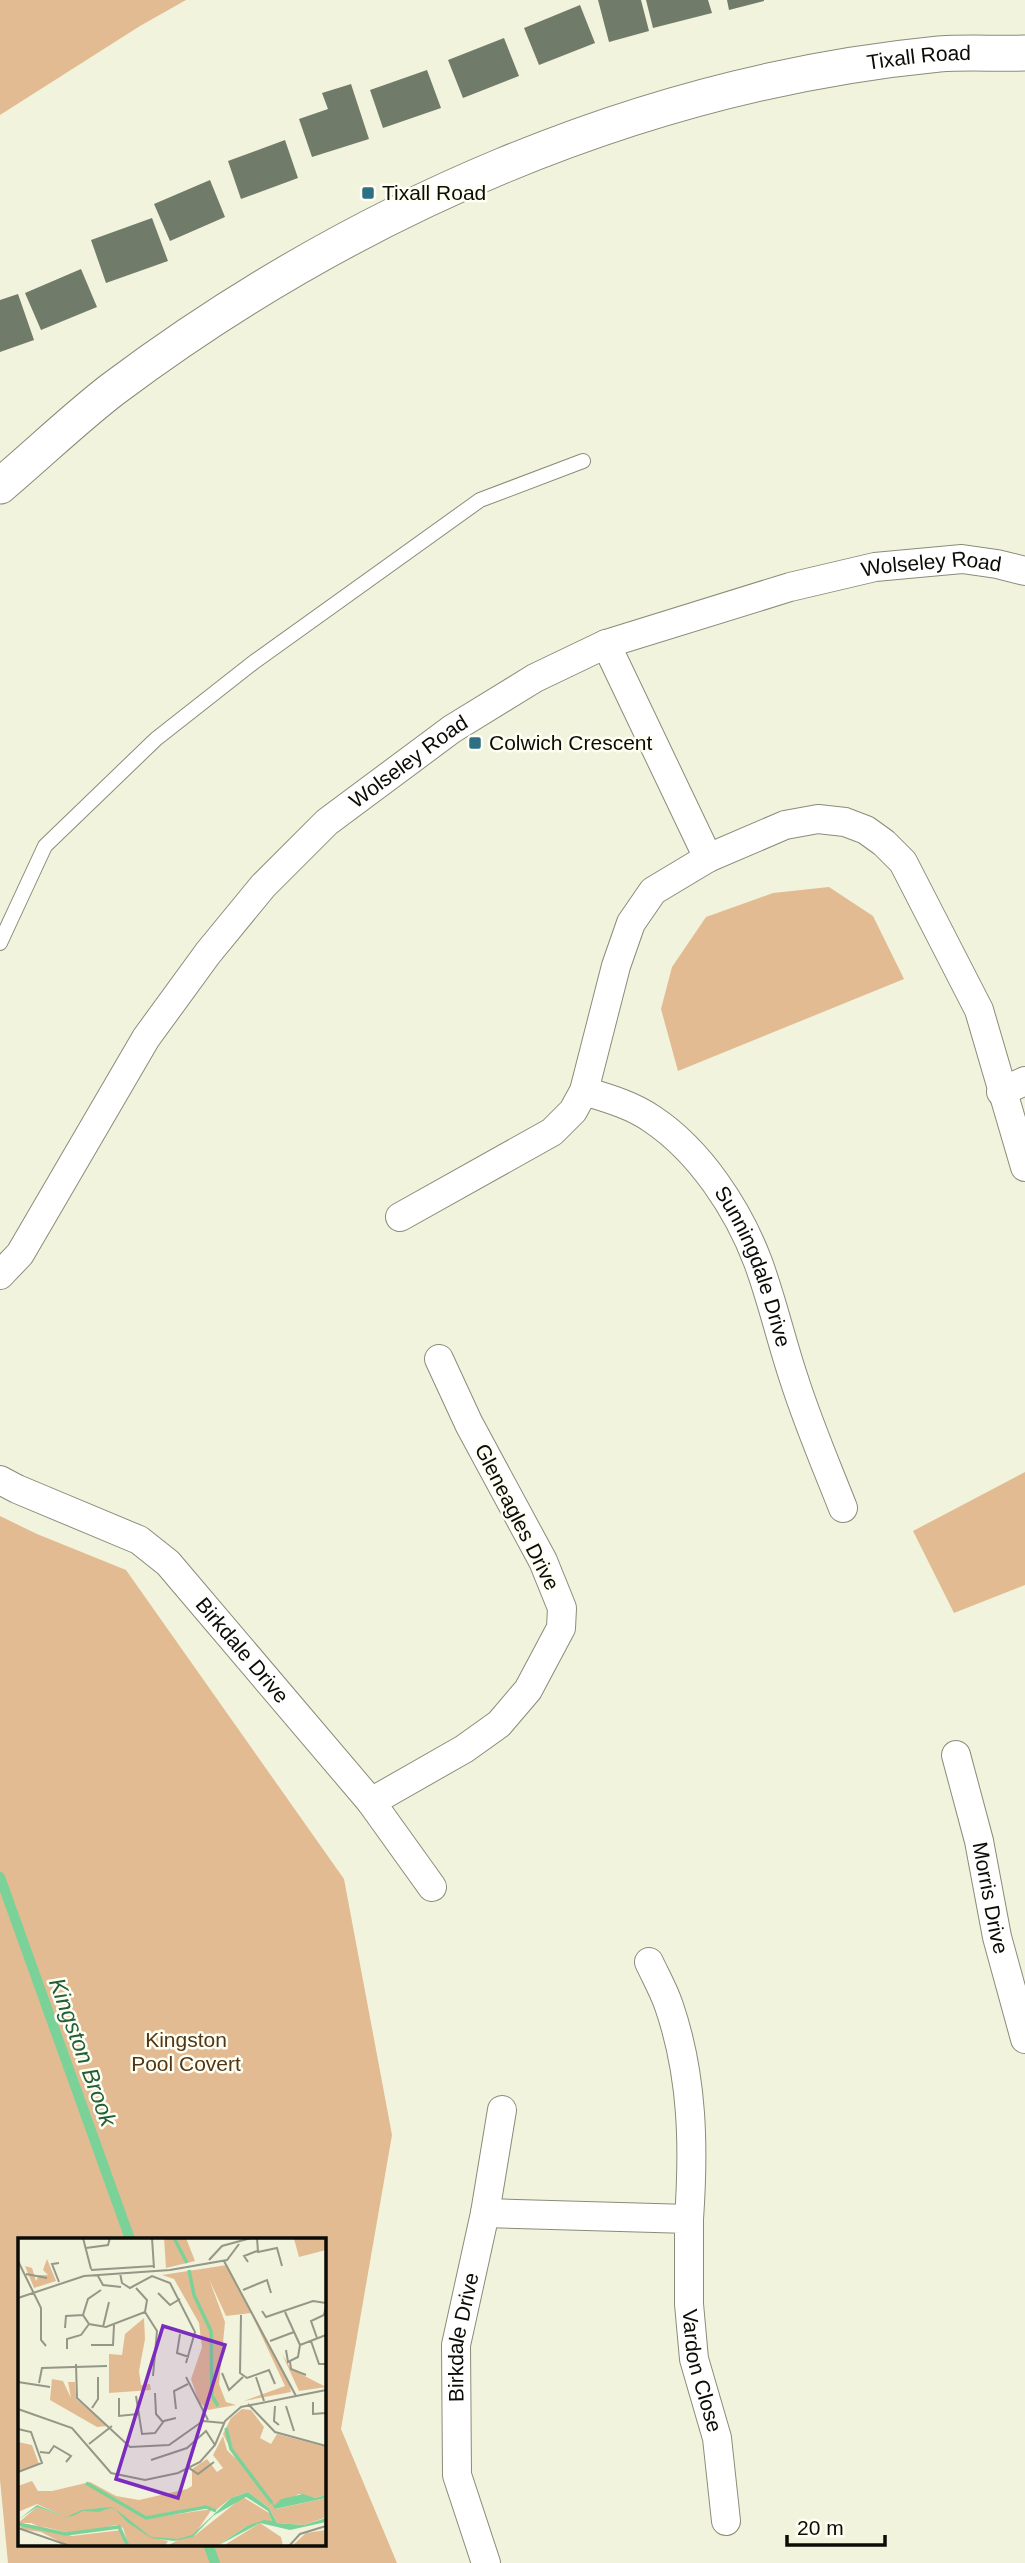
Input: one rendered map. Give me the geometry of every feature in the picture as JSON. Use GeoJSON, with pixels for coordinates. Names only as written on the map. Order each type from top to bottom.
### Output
{"type":"FeatureCollection","features":[{"type":"Feature","properties":{"kind":"street","name":"Tixall Road"},"geometry":{"type":"LineString","coordinates":[[0,486],[112,390],[220,315],[323,254],[442,192],[592,131],[736,88],[826,70],[941,54],[1025,53]]}},
{"type":"Feature","properties":{"kind":"street","name":"Wolseley Road"},"geometry":{"type":"LineString","coordinates":[[0,1275],[20,1254],[146,1038],[208,953],[263,886],[327,822],[452,729],[535,678],[607,644],[790,587],[874,567],[962,559],[1025,571]]}},
{"type":"Feature","properties":{"kind":"street"},"geometry":{"type":"LineString","coordinates":[[607,644],[708,858]]}},
{"type":"Feature","properties":{"kind":"street"},"geometry":{"type":"LineString","coordinates":[[400,1217],[552,1132],[573,1111],[584,1091],[615,966],[631,923],[653,891],[708,858],[785,825],[818,819],[845,822],[866,830],[903,862],[979,1010],[992,1051],[1013,1087],[1025,1167]]}},
{"type":"Feature","properties":{"kind":"street","name":"Sunningdale Drive"},"geometry":{"type":"LineString","coordinates":[[584,1091],[615,1100],[652,1118],[688,1149],[716,1183],[757,1260],[804,1411],[843,1508]]}},
{"type":"Feature","properties":{"kind":"street","name":"Gleneagles Drive"},"geometry":{"type":"LineString","coordinates":[[372,1801],[464,1749],[499,1724],[528,1690],[561,1628],[562,1608],[543,1561],[469,1424],[439,1359]]}},
{"type":"Feature","properties":{"kind":"street","name":"Birkdale Drive"},"geometry":{"type":"LineString","coordinates":[[0,1480],[139,1540],[168,1563],[372,1801],[432,1887]]}},
{"type":"Feature","properties":{"kind":"street","name":"Morris Drive"},"geometry":{"type":"LineString","coordinates":[[956,1755],[979,1841],[997,1937],[1025,2039]]}},
{"type":"Feature","properties":{"kind":"street","name":"Vardon Close"},"geometry":{"type":"LineString","coordinates":[[649,1962],[671,2012],[687,2081],[693,2124],[689,2304],[694,2358],[717,2438],[726,2521]]}},
{"type":"Feature","properties":{"kind":"street","name":"Birkdale Drive"},"geometry":{"type":"LineString","coordinates":[[486,2563],[457,2475],[456,2345],[485,2213],[502,2110]]}},
{"type":"Feature","properties":{"kind":"street"},"geometry":{"type":"LineString","coordinates":[[485,2213],[689,2219]]}},
{"type":"Feature","properties":{"kind":"lane"},"geometry":{"type":"LineString","coordinates":[[0,943],[45,846],[156,739],[254,662],[480,500],[583,461]]}},
{"type":"Feature","properties":{"kind":"green space"},"geometry":{"type":"Polygon","coordinates":[[[0,0],[186,0],[0,115],[0,0]]]}},
{"type":"Feature","properties":{"kind":"green space"},"geometry":{"type":"Polygon","coordinates":[[[829,887],[873,916],[904,979],[678,1071],[661,1009],[672,967],[706,917],[773,893],[829,887]]]}},
{"type":"Feature","properties":{"kind":"green space"},"geometry":{"type":"Polygon","coordinates":[[[1025,1472],[1025,1585],[954,1613],[913,1531],[1025,1472]]]}},
{"type":"Feature","properties":{"kind":"green space","name":"Kingston Pool Covert"},"geometry":{"type":"Polygon","coordinates":[[[0,1516],[126,1570],[344,1879],[392,2135],[341,2429],[397,2563],[8,2563],[0,2480],[0,1516]]]}},
{"type":"Feature","properties":{"kind":"building"},"geometry":{"type":"Polygon","coordinates":[[[598,0],[641,0],[649,31],[609,42],[598,0]]]}},
{"type":"Feature","properties":{"kind":"building"},"geometry":{"type":"Polygon","coordinates":[[[646,0],[708,0],[712,13],[653,28],[646,0]]]}},
{"type":"Feature","properties":{"kind":"building"},"geometry":{"type":"Polygon","coordinates":[[[727,0],[764,0],[764,1],[729,10],[727,0]]]}},
{"type":"Feature","properties":{"kind":"building"},"geometry":{"type":"Polygon","coordinates":[[[580,5],[595,43],[539,65],[524,28],[580,5]]]}},
{"type":"Feature","properties":{"kind":"building"},"geometry":{"type":"Polygon","coordinates":[[[504,38],[519,76],[463,98],[448,60],[504,38]]]}},
{"type":"Feature","properties":{"kind":"building"},"geometry":{"type":"Polygon","coordinates":[[[427,70],[441,108],[383,128],[370,90],[427,70]]]}},
{"type":"Feature","properties":{"kind":"building"},"geometry":{"type":"Polygon","coordinates":[[[351,84],[369,139],[312,157],[299,119],[328,109],[322,93],[351,84]]]}},
{"type":"Feature","properties":{"kind":"building"},"geometry":{"type":"Polygon","coordinates":[[[285,140],[298,178],[241,199],[228,161],[285,140]]]}},
{"type":"Feature","properties":{"kind":"building"},"geometry":{"type":"Polygon","coordinates":[[[210,180],[225,217],[170,241],[154,204],[210,180]]]}},
{"type":"Feature","properties":{"kind":"building"},"geometry":{"type":"Polygon","coordinates":[[[152,218],[168,261],[106,283],[91,240],[152,218]]]}},
{"type":"Feature","properties":{"kind":"building"},"geometry":{"type":"Polygon","coordinates":[[[81,269],[97,307],[41,330],[25,293],[81,269]]]}},
{"type":"Feature","properties":{"kind":"building"},"geometry":{"type":"Polygon","coordinates":[[[18,294],[34,340],[0,352],[0,300],[18,294]]]}},
{"type":"Feature","properties":{"kind":"waterway","name":"Kingston Brook"},"geometry":{"type":"LineString","coordinates":[[0,1877],[130,2238]]}},
{"type":"Feature","properties":{"kind":"waterway","name":"Kingston Brook"},"geometry":{"type":"LineString","coordinates":[[209,2546],[215,2563]]}},
{"type":"Feature","properties":{"kind":"place","name":"Tixall Road"},"geometry":{"type":"Point","coordinates":[368,193]}},
{"type":"Feature","properties":{"kind":"place","name":"Colwich Crescent"},"geometry":{"type":"Point","coordinates":[475,743]}}]}
